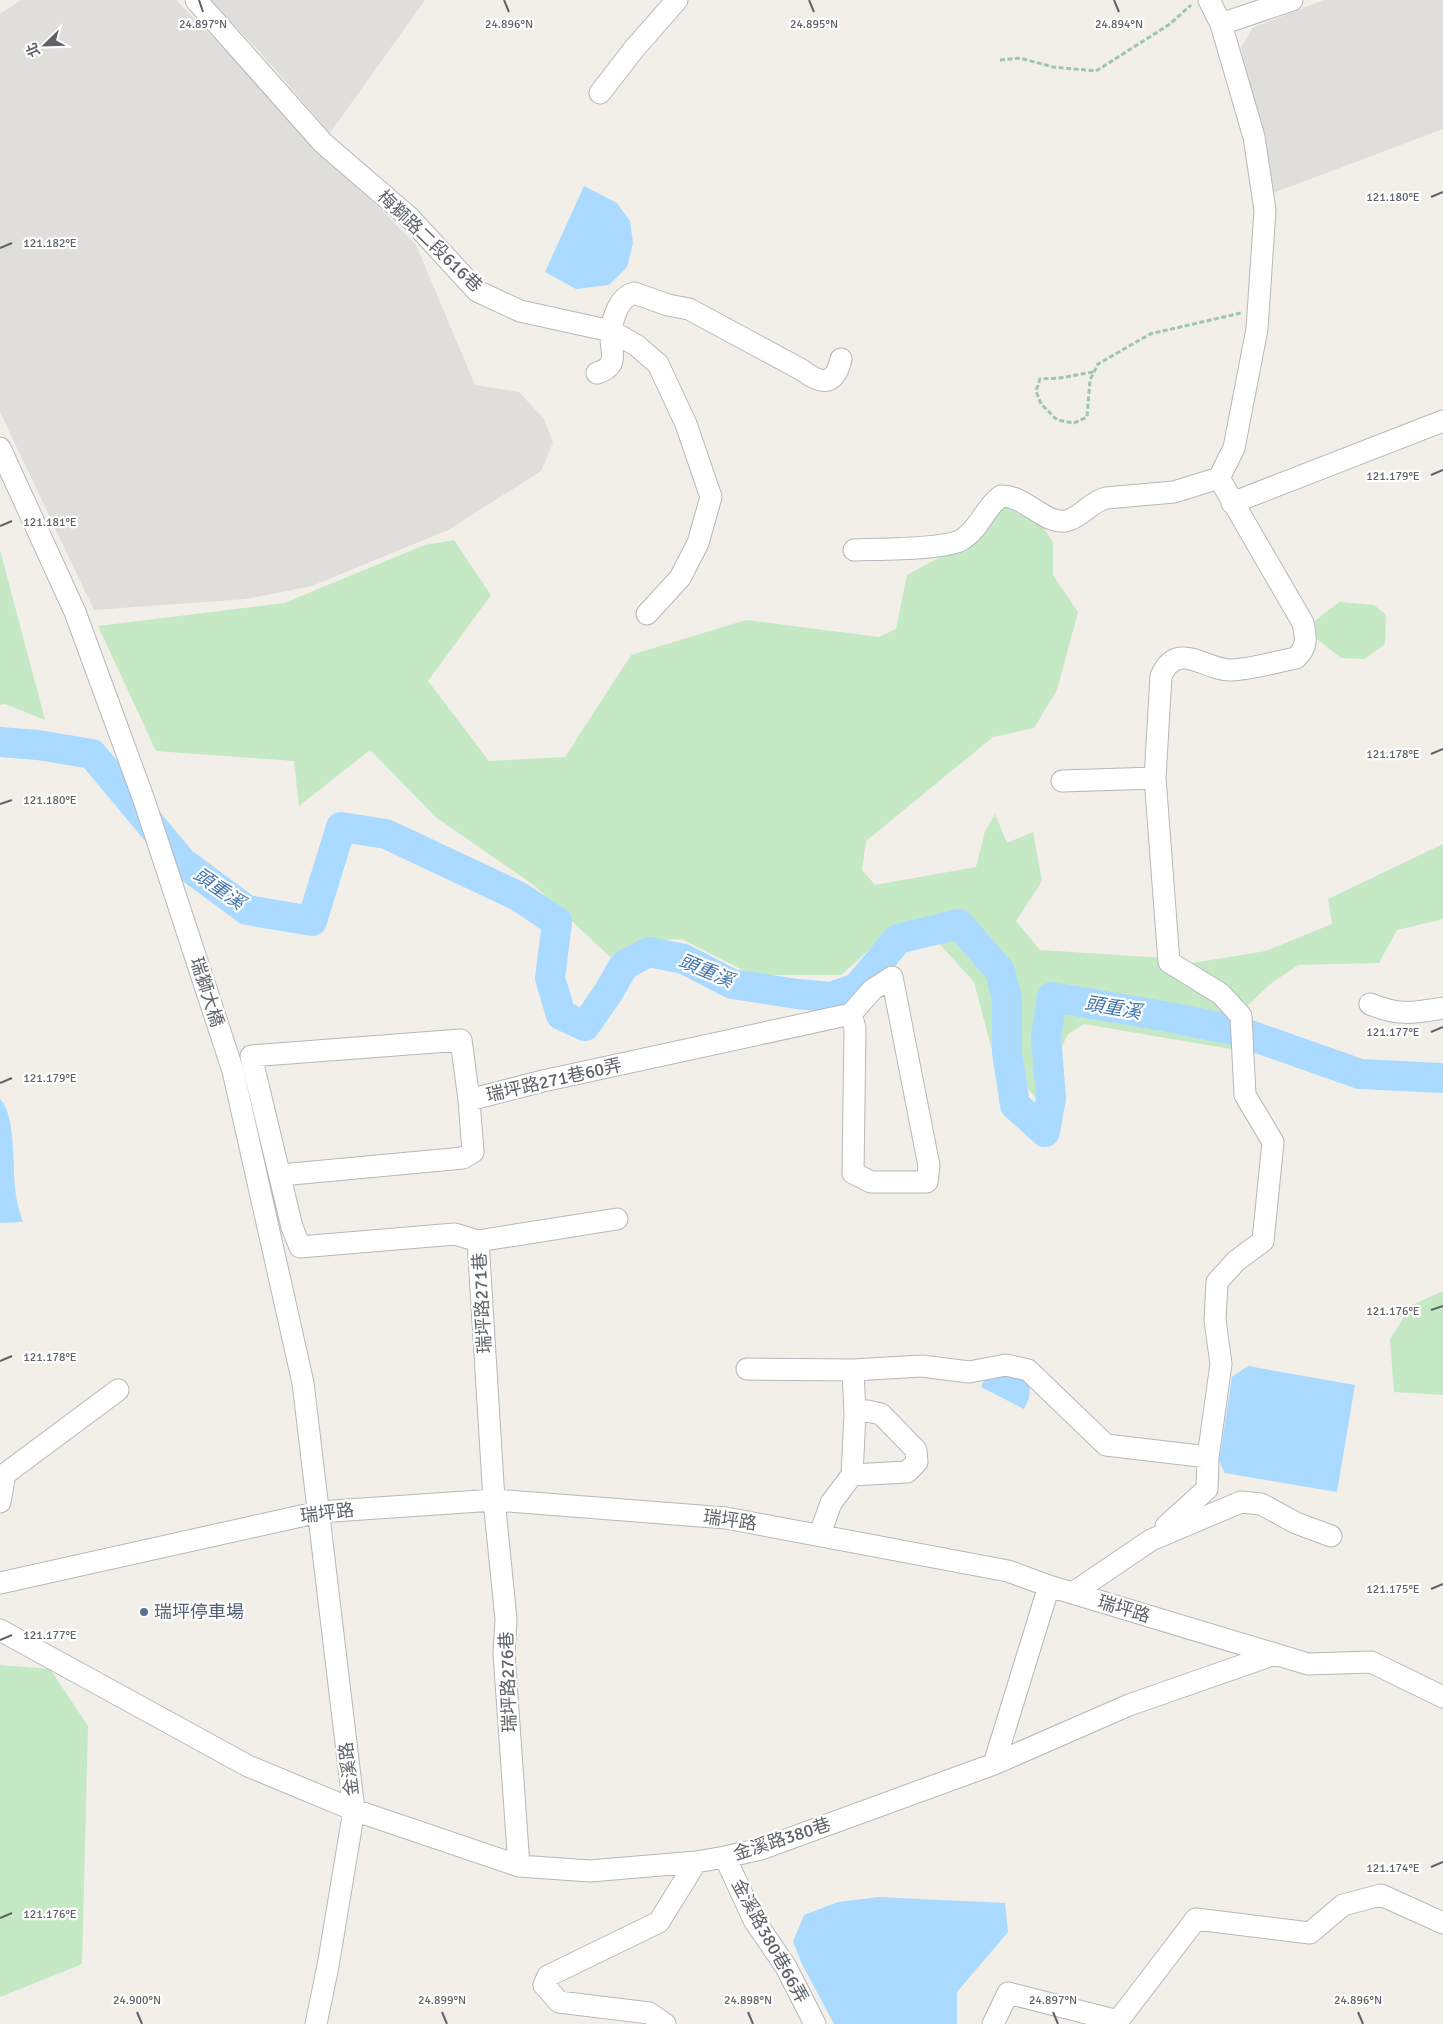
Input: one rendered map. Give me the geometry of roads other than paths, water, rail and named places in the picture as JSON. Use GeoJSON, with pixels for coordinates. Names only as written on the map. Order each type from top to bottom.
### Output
{"type":"FeatureCollection","features":[{"type":"Feature","properties":{"kind":"street","name":"梅獅路二段616巷"},"geometry":{"type":"LineString","coordinates":[[196,0],[323,143],[410,218],[477,291],[520,311],[611,331],[636,345],[658,364],[686,424],[711,497],[698,544],[680,578],[647,614]]}},
{"type":"Feature","properties":{"kind":"street"},"geometry":{"type":"LineString","coordinates":[[600,93],[634,49],[677,0]]}},
{"type":"Feature","properties":{"kind":"street"},"geometry":{"type":"LineString","coordinates":[[854,550],[953,544],[973,531],[992,502],[1001,496],[1018,498],[1053,520],[1061,521],[1069,520],[1097,500],[1174,492],[1219,478],[1234,448],[1259,310],[1265,210],[1254,137],[1221,24],[1209,0]]}},
{"type":"Feature","properties":{"kind":"street"},"geometry":{"type":"LineString","coordinates":[[1221,24],[1292,0]]}},
{"type":"Feature","properties":{"kind":"street"},"geometry":{"type":"LineString","coordinates":[[597,373],[606,370],[612,362],[611,331],[617,310],[622,300],[634,293],[689,309],[802,370],[814,380],[822,381],[832,378],[839,370],[841,360]]}},
{"type":"Feature","properties":{"kind":"street"},"geometry":{"type":"LineString","coordinates":[[1232,503],[1443,421]]}},
{"type":"Feature","properties":{"kind":"street","name":"瑞獅大橋"},"geometry":{"type":"LineString","coordinates":[[0,448],[75,612],[144,800],[233,1071],[303,1383],[319,1512]]}},
{"type":"Feature","properties":{"kind":"street"},"geometry":{"type":"LineString","coordinates":[[1073,1593],[1151,1540],[1207,1489],[1208,1457],[1221,1364],[1215,1320],[1217,1282],[1236,1261],[1263,1242],[1273,1142],[1245,1095],[1241,1016],[1221,994],[1169,962],[1155,778],[1161,676],[1166,666],[1178,659],[1190,657],[1230,670],[1296,658],[1301,653],[1306,641],[1303,623],[1219,478]]}},
{"type":"Feature","properties":{"kind":"street"},"geometry":{"type":"LineString","coordinates":[[1062,781],[1155,778]]}},
{"type":"Feature","properties":{"kind":"street"},"geometry":{"type":"LineString","coordinates":[[892,978],[928,1166],[927,1182],[871,1182],[853,1173],[855,1028],[850,1014],[872,990],[892,978]]}},
{"type":"Feature","properties":{"kind":"street"},"geometry":{"type":"LineString","coordinates":[[1370,1004],[1391,1012],[1413,1012],[1443,1008]]}},
{"type":"Feature","properties":{"kind":"street","name":"瑞坪路271巷60弄"},"geometry":{"type":"LineString","coordinates":[[281,1176],[463,1158],[472,1152],[469,1100],[543,1081],[850,1014]]}},
{"type":"Feature","properties":{"kind":"street"},"geometry":{"type":"LineString","coordinates":[[281,1176],[251,1056],[461,1040],[469,1100]]}},
{"type":"Feature","properties":{"kind":"street","name":"瑞坪路271巷"},"geometry":{"type":"LineString","coordinates":[[281,1176],[292,1227],[300,1247],[455,1234],[478,1241],[494,1500]]}},
{"type":"Feature","properties":{"kind":"street"},"geometry":{"type":"LineString","coordinates":[[478,1241],[617,1219]]}},
{"type":"Feature","properties":{"kind":"street"},"geometry":{"type":"LineString","coordinates":[[747,1369],[853,1370],[922,1366],[969,1372],[1006,1365],[1028,1370],[1106,1445],[1208,1457]]}},
{"type":"Feature","properties":{"kind":"street"},"geometry":{"type":"LineString","coordinates":[[820,1534],[831,1503],[852,1475],[855,1414],[853,1370]]}},
{"type":"Feature","properties":{"kind":"street"},"geometry":{"type":"LineString","coordinates":[[0,1502],[5,1474],[118,1390]]}},
{"type":"Feature","properties":{"kind":"street"},"geometry":{"type":"LineString","coordinates":[[852,1475],[907,1472],[917,1462],[916,1450],[881,1414],[867,1411],[855,1414]]}},
{"type":"Feature","properties":{"kind":"street","name":"瑞坪路"},"geometry":{"type":"LineString","coordinates":[[0,1583],[319,1512],[494,1500],[726,1518],[820,1534],[1008,1571],[1049,1586],[1308,1664],[1371,1662],[1443,1697]]}},
{"type":"Feature","properties":{"kind":"street","name":"瑞坪路276巷"},"geometry":{"type":"LineString","coordinates":[[494,1500],[506,1619],[504,1654],[519,1866]]}},
{"type":"Feature","properties":{"kind":"street"},"geometry":{"type":"LineString","coordinates":[[1151,1540],[1241,1502],[1250,1501],[1261,1504],[1296,1523],[1331,1536]]}},
{"type":"Feature","properties":{"kind":"street","name":"金溪路"},"geometry":{"type":"LineString","coordinates":[[316,2024],[328,1966],[354,1810],[319,1512]]}},
{"type":"Feature","properties":{"kind":"street"},"geometry":{"type":"LineString","coordinates":[[994,1764],[1049,1586]]}},
{"type":"Feature","properties":{"kind":"street","name":"金溪路380巷"},"geometry":{"type":"LineString","coordinates":[[0,1630],[248,1766],[354,1810],[519,1866],[590,1871],[696,1862],[761,1849],[994,1764],[1129,1706],[1275,1654]]}},
{"type":"Feature","properties":{"kind":"street","name":"金溪路380巷66弄"},"geometry":{"type":"LineString","coordinates":[[726,1857],[754,1920],[786,1966],[815,2024]]}},
{"type":"Feature","properties":{"kind":"street"},"geometry":{"type":"LineString","coordinates":[[665,2024],[649,2013],[559,2002],[544,1985],[548,1976],[659,1922],[696,1862]]}},
{"type":"Feature","properties":{"kind":"street"},"geometry":{"type":"LineString","coordinates":[[992,2024],[1008,1993],[1118,2021],[1196,1919],[1310,1933],[1343,1905],[1381,1895],[1443,1923]]}},
{"type":"Feature","properties":{"kind":"water"},"geometry":{"type":"Polygon","coordinates":[[[584,186],[617,203],[630,221],[633,243],[627,267],[609,285],[576,289],[545,272],[584,186]]]}},
{"type":"Feature","properties":{"kind":"water"},"geometry":{"type":"Polygon","coordinates":[[[0,1099],[9,1118],[13,1145],[16,1195],[23,1222],[0,1223],[0,1099]]]}},
{"type":"Feature","properties":{"kind":"water"},"geometry":{"type":"Polygon","coordinates":[[[1248,1366],[1355,1385],[1337,1492],[1225,1473],[1219,1461],[1232,1377],[1248,1366]]]}},
{"type":"Feature","properties":{"kind":"water"},"geometry":{"type":"Polygon","coordinates":[[[994,1369],[1025,1380],[1030,1385],[1029,1399],[1024,1409],[981,1387],[988,1372],[994,1369]]]}},
{"type":"Feature","properties":{"kind":"water"},"geometry":{"type":"Polygon","coordinates":[[[879,1897],[1005,1903],[1008,1932],[957,1992],[957,2024],[834,2024],[802,1964],[793,1942],[804,1915],[838,1902],[879,1897]]]}},
{"type":"Feature","properties":{"kind":"waterway","name":"頭重溪"},"geometry":{"type":"LineString","coordinates":[[0,742],[38,745],[92,754],[182,862],[247,910],[312,921],[341,827],[386,834],[518,896],[557,922],[550,978],[561,1015],[585,1026],[608,993],[624,965],[649,952],[684,959],[732,984],[831,997],[857,988],[898,939],[959,924],[1000,971],[1007,999],[1007,1052],[1015,1105],[1045,1132],[1051,1098],[1046,1037],[1052,997],[1238,1031],[1360,1074],[1443,1078]]}},
{"type":"Feature","properties":{"kind":"place","name":"瑞坪停車場"},"geometry":{"type":"Point","coordinates":[144,1612]}}]}
